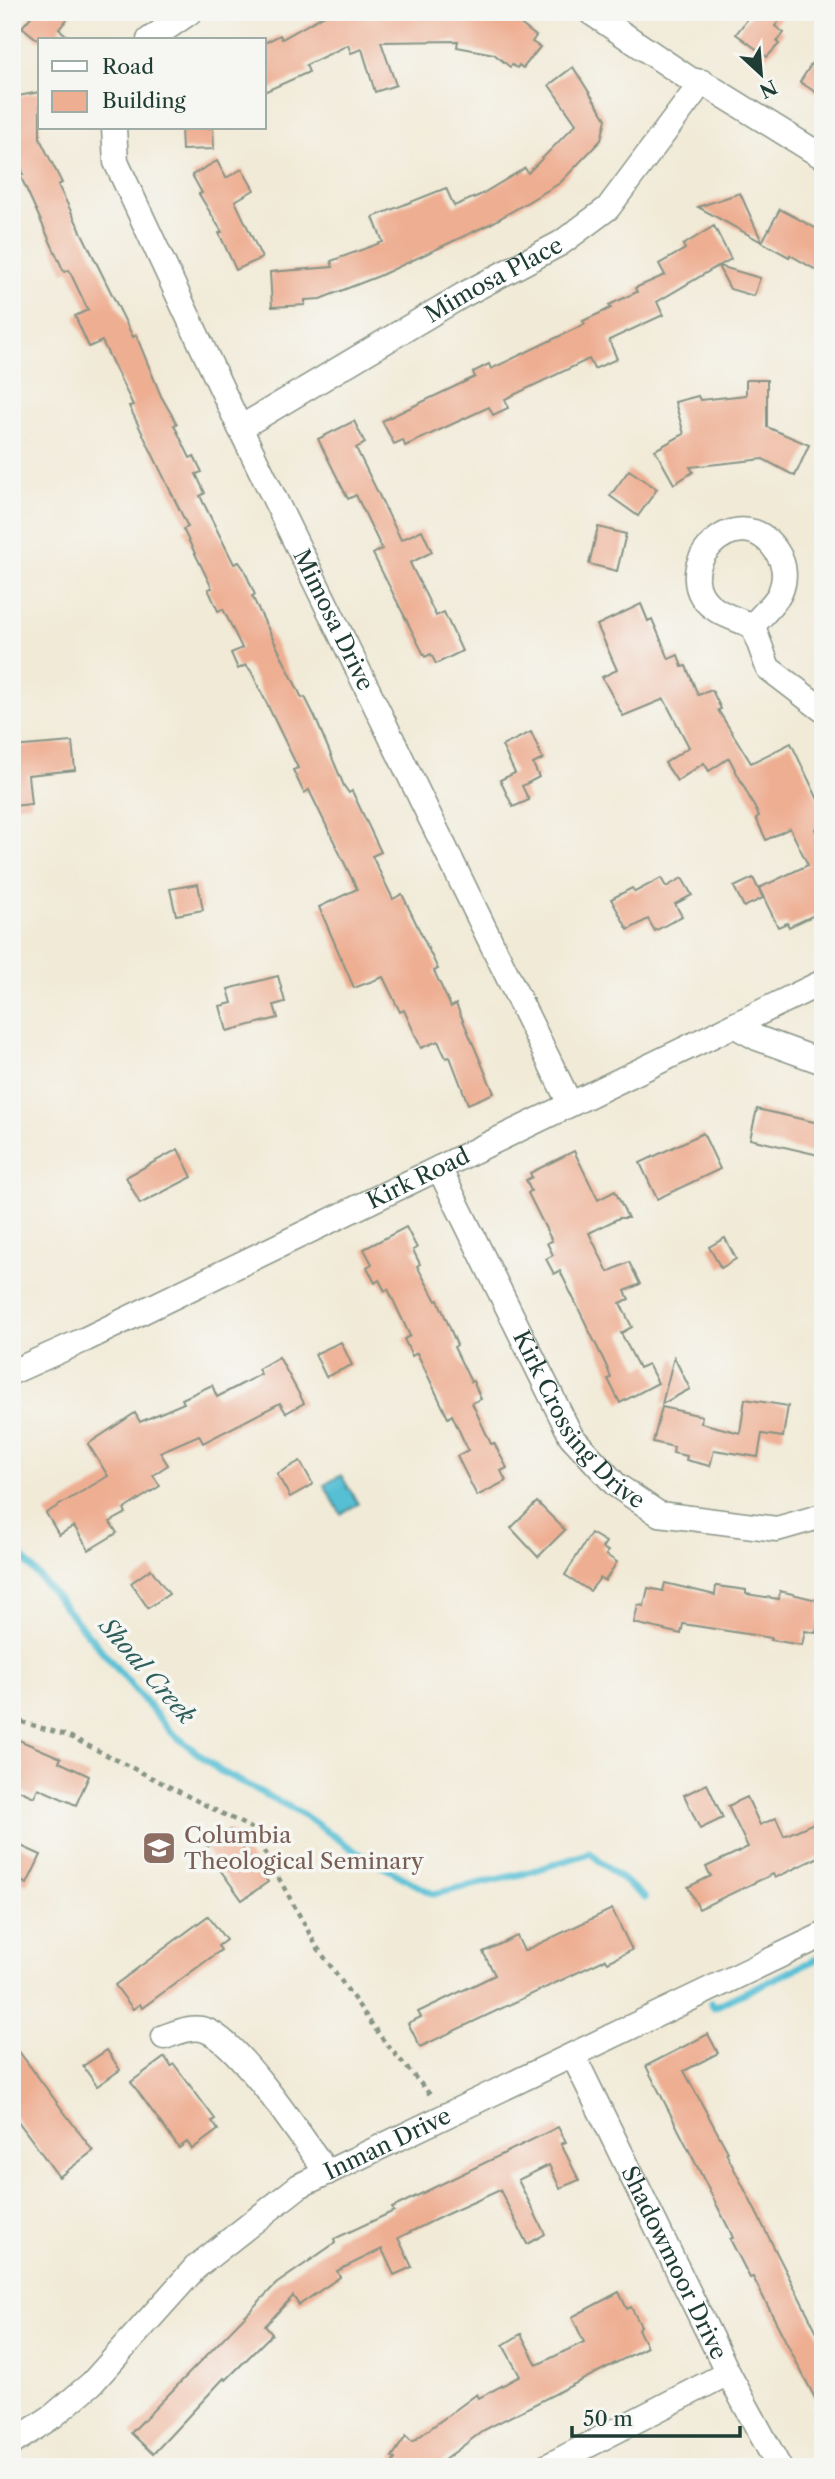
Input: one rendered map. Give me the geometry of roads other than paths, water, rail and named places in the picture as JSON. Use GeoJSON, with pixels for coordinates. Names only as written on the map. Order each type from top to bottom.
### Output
{"type":"FeatureCollection","features":[{"type":"Feature","properties":{"kind":"street"},"geometry":{"type":"LineString","coordinates":[[152,38],[190,12]]}},
{"type":"Feature","properties":{"kind":"street"},"geometry":{"type":"LineString","coordinates":[[590,12],[691,80],[702,82],[823,158]]}},
{"type":"Feature","properties":{"kind":"street","name":"Mimosa Place"},"geometry":{"type":"LineString","coordinates":[[240,428],[463,295],[561,243],[607,208],[702,82]]}},
{"type":"Feature","properties":{"kind":"street","name":"Mimosa Drive"},"geometry":{"type":"LineString","coordinates":[[114,130],[116,162],[240,428],[570,1104]]}},
{"type":"Feature","properties":{"kind":"street"},"geometry":{"type":"LineString","coordinates":[[752,626],[768,668],[823,710]]}},
{"type":"Feature","properties":{"kind":"street","name":"Kirk Road"},"geometry":{"type":"LineString","coordinates":[[12,1371],[86,1339],[823,982]]}},
{"type":"Feature","properties":{"kind":"street"},"geometry":{"type":"LineString","coordinates":[[735,1026],[757,1038],[823,1062]]}},
{"type":"Feature","properties":{"kind":"street","name":"Kirk Crossing Drive"},"geometry":{"type":"LineString","coordinates":[[439,1168],[571,1436],[616,1485],[659,1514],[776,1529],[819,1517]]}},
{"type":"Feature","properties":{"kind":"street","name":"Inman Drive"},"geometry":{"type":"LineString","coordinates":[[12,2443],[53,2416],[92,2383],[196,2267],[299,2186],[823,1935]]}},
{"type":"Feature","properties":{"kind":"street"},"geometry":{"type":"LineString","coordinates":[[164,2037],[191,2029],[203,2029],[223,2039],[267,2090],[327,2172]]}},
{"type":"Feature","properties":{"kind":"street","name":"Shadowmoor Drive"},"geometry":{"type":"LineString","coordinates":[[573,2055],[729,2373],[779,2467]]}},
{"type":"Feature","properties":{"kind":"street"},"geometry":{"type":"LineString","coordinates":[[546,2467],[729,2373]]}},
{"type":"Feature","properties":{"kind":"water"},"geometry":{"type":"Polygon","coordinates":[[[341,1475],[358,1504],[341,1514],[324,1485],[341,1475]]]}},
{"type":"Feature","properties":{"kind":"waterway","name":"Shoal Creek"},"geometry":{"type":"LineString","coordinates":[[12,1545],[171,1732],[220,1771],[301,1813],[355,1851],[433,1894],[526,1873],[590,1853],[645,1898]]}},
{"type":"Feature","properties":{"kind":"waterway","name":"Shoal Creek"},"geometry":{"type":"LineString","coordinates":[[711,2003],[714,2007],[823,1956]]}},
{"type":"Feature","properties":{"kind":"place","name":"Columbia Theological Seminary"},"geometry":{"type":"Point","coordinates":[159,1848]}}]}
